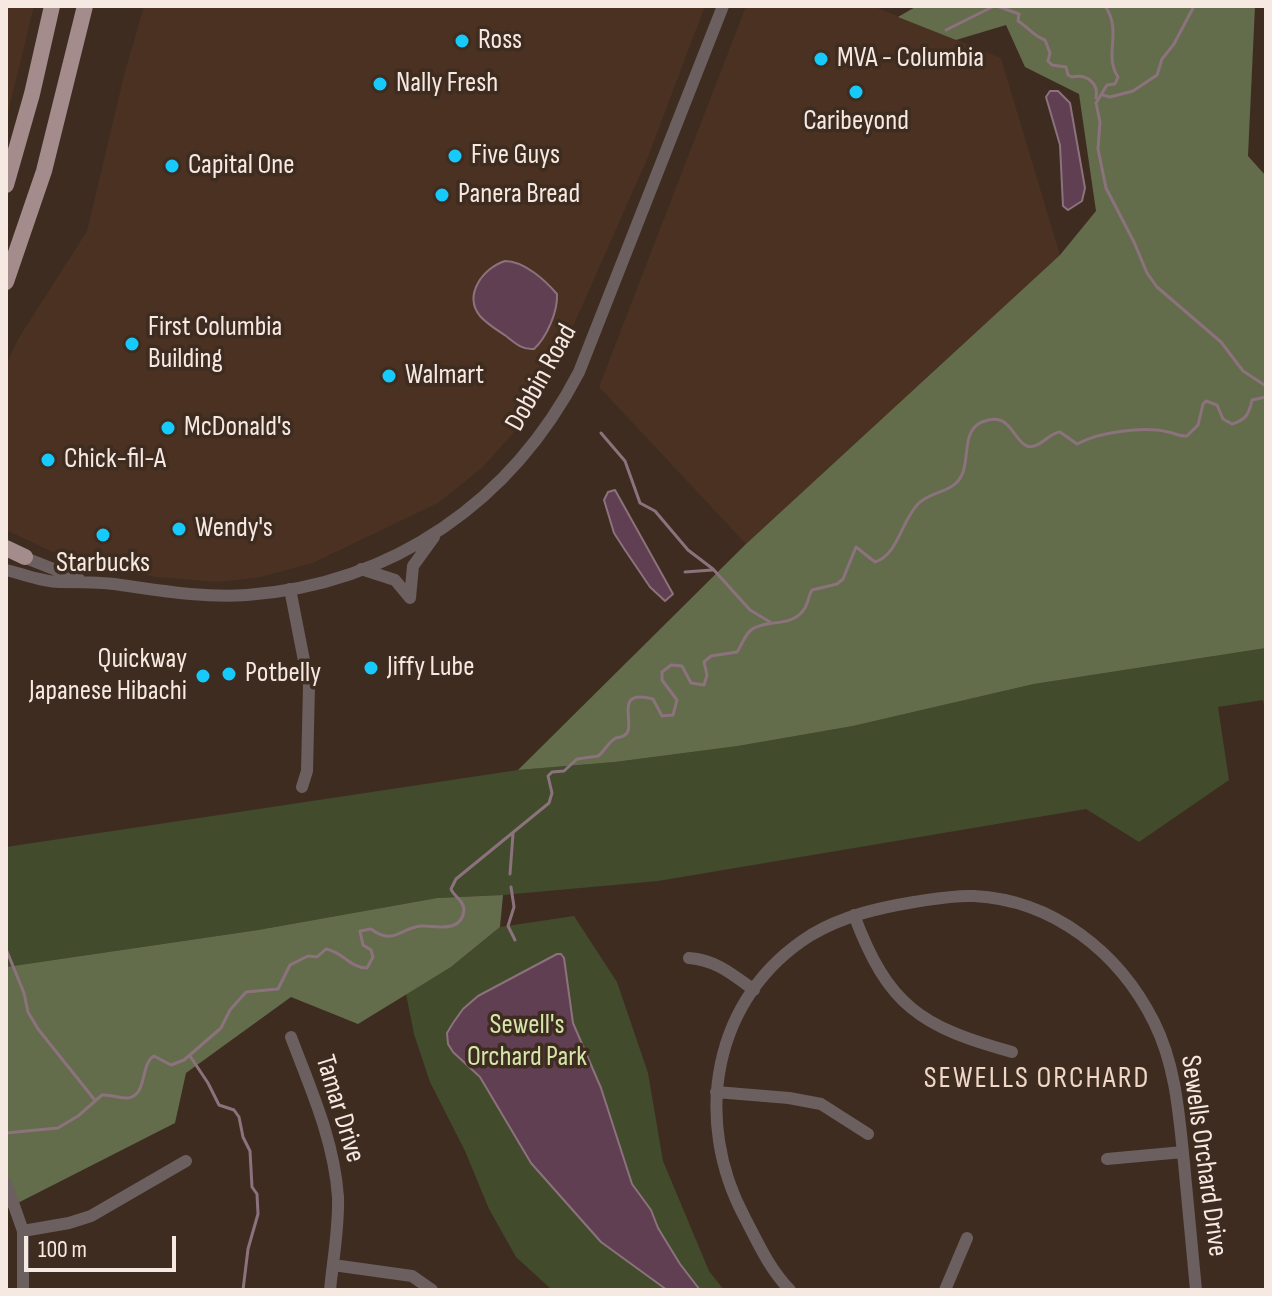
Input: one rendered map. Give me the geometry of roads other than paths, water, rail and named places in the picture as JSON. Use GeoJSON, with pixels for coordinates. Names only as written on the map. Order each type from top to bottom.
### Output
{"type":"FeatureCollection","features":[{"type":"Feature","properties":{"kind":"main road"},"geometry":{"type":"LineString","coordinates":[[6,185],[32,94],[52,6]]}},
{"type":"Feature","properties":{"kind":"main road"},"geometry":{"type":"LineString","coordinates":[[6,299],[44,171],[85,6]]}},
{"type":"Feature","properties":{"kind":"main road"},"geometry":{"type":"LineString","coordinates":[[6,282],[44,171]]}},
{"type":"Feature","properties":{"kind":"main road"},"geometry":{"type":"LineString","coordinates":[[6,550],[25,557]]}},
{"type":"Feature","properties":{"kind":"street","name":"Dobbin Road"},"geometry":{"type":"LineString","coordinates":[[6,570],[57,582],[82,580],[201,595],[249,595],[290,589],[361,569],[459,518],[507,476],[548,426],[566,397],[590,349],[723,6]]}},
{"type":"Feature","properties":{"kind":"street"},"geometry":{"type":"LineString","coordinates":[[361,569],[395,580],[410,598],[413,566],[437,532]]}},
{"type":"Feature","properties":{"kind":"street","name":"Dobbin Road"},"geometry":{"type":"LineString","coordinates":[[25,557],[82,580]]}},
{"type":"Feature","properties":{"kind":"street"},"geometry":{"type":"LineString","coordinates":[[290,589],[309,686],[307,771],[302,787]]}},
{"type":"Feature","properties":{"kind":"street","name":"Sewells Orchard Drive"},"geometry":{"type":"LineString","coordinates":[[790,1290],[771,1266],[725,1175],[716,1127],[716,1092],[729,1034],[754,990],[791,950],[812,935],[854,915],[901,904],[971,895],[1037,908],[1082,934],[1123,974],[1154,1021],[1174,1078],[1196,1290]]}},
{"type":"Feature","properties":{"kind":"street"},"geometry":{"type":"LineString","coordinates":[[854,915],[866,948],[883,979],[913,1011],[962,1038],[1012,1052]]}},
{"type":"Feature","properties":{"kind":"street"},"geometry":{"type":"LineString","coordinates":[[689,958],[719,965],[754,990]]}},
{"type":"Feature","properties":{"kind":"street","name":"Tamar Drive"},"geometry":{"type":"LineString","coordinates":[[291,1037],[321,1115],[335,1173],[337,1224],[330,1290]]}},
{"type":"Feature","properties":{"kind":"street"},"geometry":{"type":"LineString","coordinates":[[716,1092],[821,1104],[868,1134]]}},
{"type":"Feature","properties":{"kind":"street"},"geometry":{"type":"LineString","coordinates":[[1107,1159],[1183,1152]]}},
{"type":"Feature","properties":{"kind":"street"},"geometry":{"type":"LineString","coordinates":[[23,1231],[91,1216],[186,1161]]}},
{"type":"Feature","properties":{"kind":"street"},"geometry":{"type":"LineString","coordinates":[[6,1183],[23,1231],[23,1290]]}},
{"type":"Feature","properties":{"kind":"street"},"geometry":{"type":"LineString","coordinates":[[945,1290],[967,1238]]}},
{"type":"Feature","properties":{"kind":"street"},"geometry":{"type":"LineString","coordinates":[[333,1265],[412,1276],[432,1290]]}},
{"type":"Feature","properties":{"kind":"waterway"},"geometry":{"type":"LineString","coordinates":[[946,30],[994,6]]}},
{"type":"Feature","properties":{"kind":"waterway"},"geometry":{"type":"LineString","coordinates":[[997,6],[1019,14],[1018,21],[1045,40],[1050,53],[1048,61],[1052,65],[1066,67],[1068,75],[1072,77],[1091,81],[1096,88],[1096,98]]}},
{"type":"Feature","properties":{"kind":"waterway"},"geometry":{"type":"LineString","coordinates":[[1105,6],[1113,25],[1112,60],[1118,77],[1115,84],[1107,85],[1096,103],[1100,122],[1098,149],[1106,188],[1147,273],[1157,287],[1221,342],[1243,371],[1266,386]]}},
{"type":"Feature","properties":{"kind":"waterway"},"geometry":{"type":"LineString","coordinates":[[1103,95],[1110,97],[1133,91],[1157,75],[1162,59],[1174,44],[1194,6]]}},
{"type":"Feature","properties":{"kind":"waterway"},"geometry":{"type":"LineString","coordinates":[[6,1133],[58,1128],[78,1116],[102,1095],[134,1096],[154,1056],[171,1065],[184,1060],[221,1028],[230,1010],[246,992],[278,989],[290,965],[308,956],[317,957],[326,949],[367,968],[373,957],[371,950],[363,945],[360,931],[371,929],[392,936],[415,927],[448,927],[459,922],[464,910],[451,889],[456,879],[549,803],[552,793],[548,776],[552,772],[564,771],[577,759],[598,756],[613,740],[626,735],[629,702],[633,698],[653,699],[662,716],[673,715],[677,700],[662,680],[662,672],[671,665],[682,666],[691,683],[704,685],[707,675],[704,662],[711,656],[737,652],[749,632],[757,627],[796,617],[805,608],[812,590],[837,584],[843,579],[856,547],[875,562],[883,558],[919,503],[950,488],[960,479],[969,437],[982,422],[992,419],[1005,423],[1022,443],[1031,447],[1060,432],[1077,444],[1109,433],[1134,430],[1158,430],[1187,436],[1198,425],[1206,401],[1217,405],[1223,419],[1232,424],[1246,416],[1252,400],[1266,397]]}},
{"type":"Feature","properties":{"kind":"waterway"},"geometry":{"type":"LineString","coordinates":[[601,433],[625,461],[640,503],[655,511],[688,550],[713,569],[750,610],[770,622]]}},
{"type":"Feature","properties":{"kind":"waterway"},"geometry":{"type":"LineString","coordinates":[[685,572],[712,570]]}},
{"type":"Feature","properties":{"kind":"waterway"},"geometry":{"type":"LineString","coordinates":[[510,874],[513,834]]}},
{"type":"Feature","properties":{"kind":"waterway"},"geometry":{"type":"LineString","coordinates":[[511,887],[514,907],[508,926],[515,940]]}},
{"type":"Feature","properties":{"kind":"waterway"},"geometry":{"type":"LineString","coordinates":[[6,949],[24,993],[28,1012],[94,1099]]}},
{"type":"Feature","properties":{"kind":"waterway"},"geometry":{"type":"LineString","coordinates":[[190,1056],[219,1105],[234,1110],[239,1117],[250,1151],[252,1187],[257,1194],[258,1214],[248,1249],[243,1290]]}},
{"type":"Feature","properties":{"kind":"place","name":"Ross"},"geometry":{"type":"Point","coordinates":[462,41]}},
{"type":"Feature","properties":{"kind":"place","name":"MVA - Columbia"},"geometry":{"type":"Point","coordinates":[821,59]}},
{"type":"Feature","properties":{"kind":"place","name":"Nally Fresh"},"geometry":{"type":"Point","coordinates":[380,84]}},
{"type":"Feature","properties":{"kind":"place","name":"Caribeyond"},"geometry":{"type":"Point","coordinates":[856,92]}},
{"type":"Feature","properties":{"kind":"place","name":"Five Guys"},"geometry":{"type":"Point","coordinates":[455,156]}},
{"type":"Feature","properties":{"kind":"place","name":"Capital One"},"geometry":{"type":"Point","coordinates":[172,166]}},
{"type":"Feature","properties":{"kind":"place","name":"Panera Bread"},"geometry":{"type":"Point","coordinates":[442,195]}},
{"type":"Feature","properties":{"kind":"place","name":"First Columbia Building"},"geometry":{"type":"Point","coordinates":[132,344]}},
{"type":"Feature","properties":{"kind":"place","name":"Walmart"},"geometry":{"type":"Point","coordinates":[389,376]}},
{"type":"Feature","properties":{"kind":"place","name":"McDonald's"},"geometry":{"type":"Point","coordinates":[168,428]}},
{"type":"Feature","properties":{"kind":"place","name":"Chick-fil-A"},"geometry":{"type":"Point","coordinates":[48,460]}},
{"type":"Feature","properties":{"kind":"place","name":"Wendy's"},"geometry":{"type":"Point","coordinates":[179,529]}},
{"type":"Feature","properties":{"kind":"place","name":"Starbucks"},"geometry":{"type":"Point","coordinates":[103,535]}},
{"type":"Feature","properties":{"kind":"place","name":"Jiffy Lube"},"geometry":{"type":"Point","coordinates":[371,668]}},
{"type":"Feature","properties":{"kind":"place","name":"Potbelly"},"geometry":{"type":"Point","coordinates":[229,674]}},
{"type":"Feature","properties":{"kind":"place","name":"Quickway Japanese Hibachi"},"geometry":{"type":"Point","coordinates":[203,676]}},
{"type":"Feature","properties":{"kind":"district","name":"SEWELLS ORCHARD"},"geometry":{"type":"Point","coordinates":[1037,1079]}},
{"type":"Feature","properties":{"kind":"park label","name":"Sewell's Orchard Park"},"geometry":{"type":"Point","coordinates":[527,1042]}}]}
